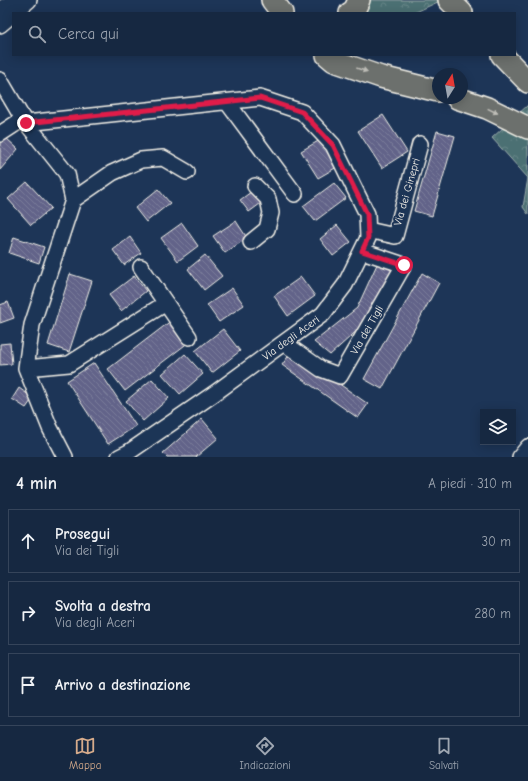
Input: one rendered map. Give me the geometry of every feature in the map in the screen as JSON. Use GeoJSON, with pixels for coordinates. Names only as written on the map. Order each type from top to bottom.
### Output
{"type":"FeatureCollection","features":[{"type":"Feature","properties":{"kind":"highway"},"geometry":{"type":"LineString","coordinates":[[352,12],[354,11],[359,0]]}},
{"type":"Feature","properties":{"kind":"highway"},"geometry":{"type":"LineString","coordinates":[[449,0],[461,12]]}},
{"type":"Feature","properties":{"kind":"highway"},"geometry":{"type":"LineString","coordinates":[[328,56],[334,61],[382,77],[432,90]]}},
{"type":"Feature","properties":{"kind":"highway"},"geometry":{"type":"LineString","coordinates":[[503,56],[528,82]]}},
{"type":"Feature","properties":{"kind":"highway"},"geometry":{"type":"LineString","coordinates":[[468,102],[488,108],[528,128]]}},
{"type":"Feature","properties":{"kind":"street"},"geometry":{"type":"LineString","coordinates":[[6,17],[16,0]]}},
{"type":"Feature","properties":{"kind":"street"},"geometry":{"type":"LineString","coordinates":[[13,12],[29,0]]}},
{"type":"Feature","properties":{"kind":"street"},"geometry":{"type":"LineString","coordinates":[[1,85],[24,121],[67,174],[73,200],[32,324],[26,368],[50,428],[65,457]]}},
{"type":"Feature","properties":{"kind":"street","name":"Via degli Aceri"},"geometry":{"type":"LineString","coordinates":[[24,121],[260,98],[302,112],[333,145],[367,214],[368,238],[345,285],[323,314],[215,393],[129,452],[119,457]]}},
{"type":"Feature","properties":{"kind":"street"},"geometry":{"type":"LineString","coordinates":[[227,102],[295,194]]}},
{"type":"Feature","properties":{"kind":"street"},"geometry":{"type":"LineString","coordinates":[[0,134],[24,121]]}},
{"type":"Feature","properties":{"kind":"street","name":"Via dei Ginepri"},"geometry":{"type":"LineString","coordinates":[[368,230],[395,236],[420,144]]}},
{"type":"Feature","properties":{"kind":"street"},"geometry":{"type":"LineString","coordinates":[[73,200],[112,173],[141,160],[163,158],[187,172]]}},
{"type":"Feature","properties":{"kind":"street"},"geometry":{"type":"LineString","coordinates":[[251,242],[267,229],[271,212],[268,199],[255,186]]}},
{"type":"Feature","properties":{"kind":"street","name":"Via dei Tigli"},"geometry":{"type":"LineString","coordinates":[[284,343],[321,369],[340,376],[404,265],[362,251]]}},
{"type":"Feature","properties":{"kind":"street"},"geometry":{"type":"LineString","coordinates":[[140,267],[189,337]]}},
{"type":"Feature","properties":{"kind":"street"},"geometry":{"type":"LineString","coordinates":[[26,368],[69,364],[166,303]]}},
{"type":"Feature","properties":{"kind":"street"},"geometry":{"type":"LineString","coordinates":[[520,457],[528,447]]}},
{"type":"Feature","properties":{"kind":"green space"},"geometry":{"type":"Polygon","coordinates":[[[367,0],[442,0],[416,12],[365,12],[367,0]]]}},
{"type":"Feature","properties":{"kind":"green space"},"geometry":{"type":"Polygon","coordinates":[[[528,105],[528,178],[492,138],[528,105]]]}},
{"type":"Feature","properties":{"kind":"green space"},"geometry":{"type":"Polygon","coordinates":[[[528,178],[528,214],[523,207],[528,178]]]}},
{"type":"Feature","properties":{"kind":"building"},"geometry":{"type":"Polygon","coordinates":[[[383,115],[407,152],[382,168],[358,131],[383,115]]]}},
{"type":"Feature","properties":{"kind":"building"},"geometry":{"type":"Polygon","coordinates":[[[437,131],[455,136],[432,216],[414,211],[437,131]]]}},
{"type":"Feature","properties":{"kind":"building"},"geometry":{"type":"Polygon","coordinates":[[[5,137],[18,149],[0,170],[0,143],[5,137]]]}},
{"type":"Feature","properties":{"kind":"building"},"geometry":{"type":"Polygon","coordinates":[[[320,140],[337,167],[318,178],[301,151],[320,140]]]}},
{"type":"Feature","properties":{"kind":"building"},"geometry":{"type":"Polygon","coordinates":[[[27,182],[51,208],[31,225],[8,199],[27,182]]]}},
{"type":"Feature","properties":{"kind":"building"},"geometry":{"type":"Polygon","coordinates":[[[334,183],[346,198],[315,221],[303,206],[334,183]]]}},
{"type":"Feature","properties":{"kind":"building"},"geometry":{"type":"Polygon","coordinates":[[[158,189],[170,203],[146,222],[135,208],[158,189]]]}},
{"type":"Feature","properties":{"kind":"building"},"geometry":{"type":"Polygon","coordinates":[[[255,189],[264,201],[249,212],[240,200],[255,189]]]}},
{"type":"Feature","properties":{"kind":"building"},"geometry":{"type":"Polygon","coordinates":[[[236,221],[247,238],[225,253],[213,236],[236,221]]]}},
{"type":"Feature","properties":{"kind":"building"},"geometry":{"type":"Polygon","coordinates":[[[182,223],[198,246],[178,261],[161,238],[182,223]]]}},
{"type":"Feature","properties":{"kind":"building"},"geometry":{"type":"Polygon","coordinates":[[[337,225],[351,242],[333,256],[320,239],[337,225]]]}},
{"type":"Feature","properties":{"kind":"building"},"geometry":{"type":"Polygon","coordinates":[[[14,237],[44,247],[39,263],[9,253],[14,237]]]}},
{"type":"Feature","properties":{"kind":"building"},"geometry":{"type":"Polygon","coordinates":[[[130,237],[141,253],[124,265],[113,250],[130,237]]]}},
{"type":"Feature","properties":{"kind":"building"},"geometry":{"type":"Polygon","coordinates":[[[205,255],[222,276],[204,290],[188,269],[205,255]]]}},
{"type":"Feature","properties":{"kind":"building"},"geometry":{"type":"Polygon","coordinates":[[[378,262],[395,270],[371,318],[330,355],[314,342],[357,308],[378,262]]]}},
{"type":"Feature","properties":{"kind":"building"},"geometry":{"type":"Polygon","coordinates":[[[422,273],[439,283],[382,389],[364,379],[422,273]]]}},
{"type":"Feature","properties":{"kind":"building"},"geometry":{"type":"Polygon","coordinates":[[[70,274],[92,281],[69,352],[48,345],[70,274]]]}},
{"type":"Feature","properties":{"kind":"building"},"geometry":{"type":"Polygon","coordinates":[[[134,276],[146,291],[121,311],[109,295],[134,276]]]}},
{"type":"Feature","properties":{"kind":"building"},"geometry":{"type":"Polygon","coordinates":[[[301,277],[315,296],[288,316],[274,296],[301,277]]]}},
{"type":"Feature","properties":{"kind":"building"},"geometry":{"type":"Polygon","coordinates":[[[232,288],[244,305],[219,322],[207,305],[232,288]]]}},
{"type":"Feature","properties":{"kind":"building"},"geometry":{"type":"Polygon","coordinates":[[[8,302],[14,318],[0,323],[0,305],[8,302]]]}},
{"type":"Feature","properties":{"kind":"building"},"geometry":{"type":"Polygon","coordinates":[[[172,320],[189,342],[125,391],[108,369],[172,320]]]}},
{"type":"Feature","properties":{"kind":"building"},"geometry":{"type":"Polygon","coordinates":[[[223,329],[240,351],[212,373],[195,351],[223,329]]]}},
{"type":"Feature","properties":{"kind":"building"},"geometry":{"type":"Polygon","coordinates":[[[10,343],[12,364],[0,365],[0,344],[10,343]]]}},
{"type":"Feature","properties":{"kind":"building"},"geometry":{"type":"Polygon","coordinates":[[[292,351],[368,404],[358,418],[282,365],[292,351]]]}},
{"type":"Feature","properties":{"kind":"building"},"geometry":{"type":"Polygon","coordinates":[[[185,354],[203,374],[180,394],[162,374],[185,354]]]}},
{"type":"Feature","properties":{"kind":"building"},"geometry":{"type":"Polygon","coordinates":[[[94,363],[136,426],[108,444],[67,381],[94,363]]]}},
{"type":"Feature","properties":{"kind":"building"},"geometry":{"type":"Polygon","coordinates":[[[152,379],[169,398],[143,421],[126,401],[152,379]]]}},
{"type":"Feature","properties":{"kind":"building"},"geometry":{"type":"Polygon","coordinates":[[[19,388],[33,398],[26,408],[12,399],[19,388]]]}},
{"type":"Feature","properties":{"kind":"building"},"geometry":{"type":"Polygon","coordinates":[[[202,419],[218,438],[196,457],[167,457],[163,453],[202,419]]]}},
{"type":"Feature","properties":{"kind":"route"},"geometry":{"type":"LineString","coordinates":[[26,123],[260,98],[302,112],[333,145],[367,214],[368,238],[362,251],[404,265]]}}]}
